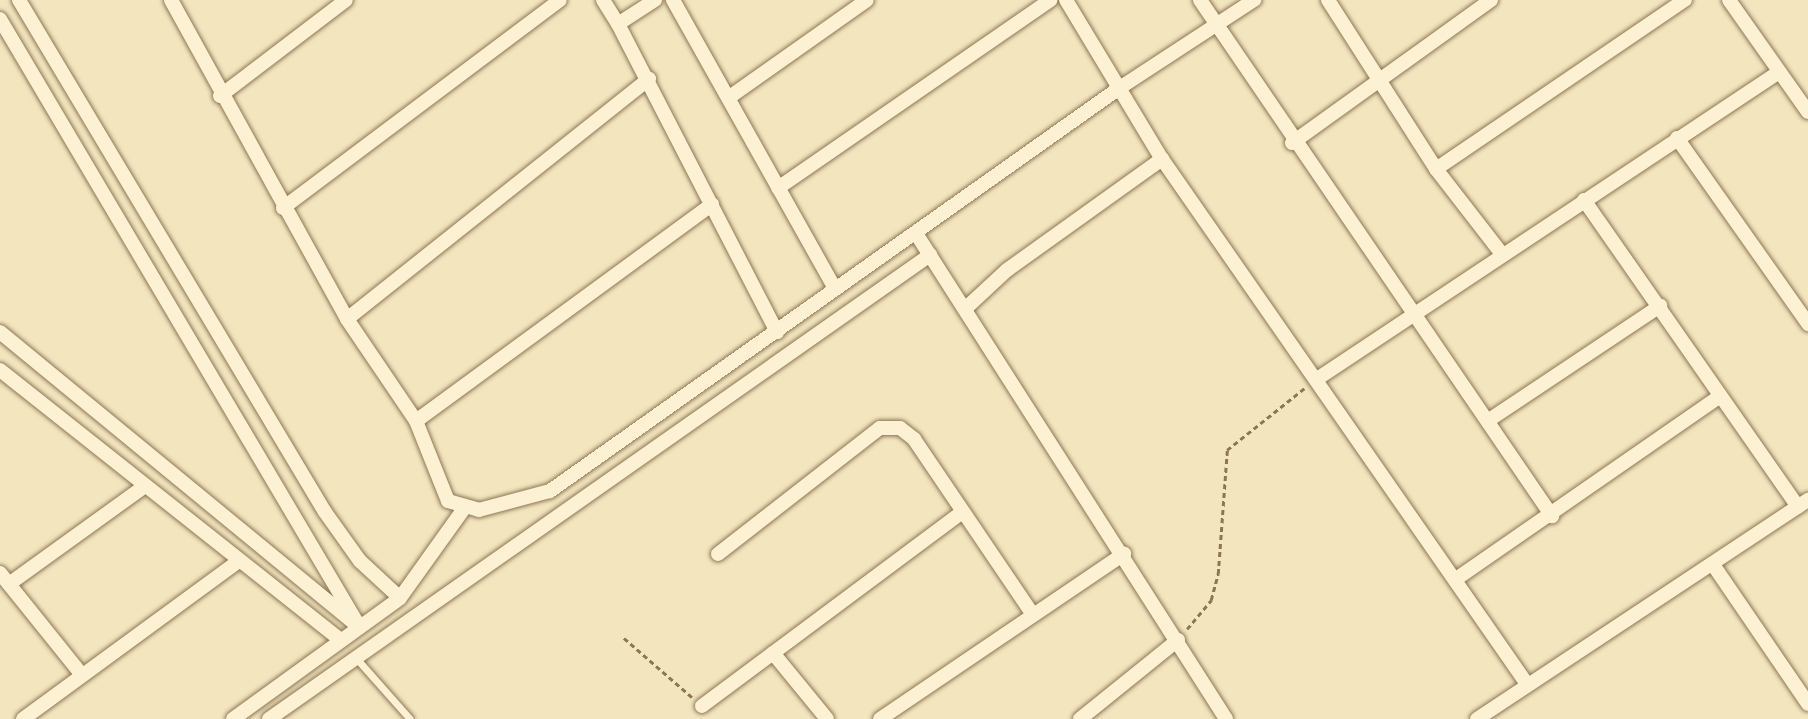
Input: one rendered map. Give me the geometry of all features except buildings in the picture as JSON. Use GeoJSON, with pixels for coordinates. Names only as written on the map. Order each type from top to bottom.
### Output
{"type":"FeatureCollection","features":[{"type":"Feature","properties":{"kind":"street"},"geometry":{"type":"LineString","coordinates":[[19,0],[325,512],[360,561],[400,598]]}},
{"type":"Feature","properties":{"kind":"street"},"geometry":{"type":"LineString","coordinates":[[171,0],[220,96],[346,319],[416,421],[441,489],[464,510]]}},
{"type":"Feature","properties":{"kind":"street"},"geometry":{"type":"LineString","coordinates":[[220,96],[346,0]]}},
{"type":"Feature","properties":{"kind":"street"},"geometry":{"type":"LineString","coordinates":[[283,208],[560,0]]}},
{"type":"Feature","properties":{"kind":"street"},"geometry":{"type":"LineString","coordinates":[[603,0],[649,79],[777,332]]}},
{"type":"Feature","properties":{"kind":"street"},"geometry":{"type":"LineString","coordinates":[[618,24],[655,0]]}},
{"type":"Feature","properties":{"kind":"street"},"geometry":{"type":"LineString","coordinates":[[673,0],[731,96],[778,188],[835,289]]}},
{"type":"Feature","properties":{"kind":"street"},"geometry":{"type":"LineString","coordinates":[[731,96],[867,0]]}},
{"type":"Feature","properties":{"kind":"street"},"geometry":{"type":"LineString","coordinates":[[778,188],[1051,0]]}},
{"type":"Feature","properties":{"kind":"street"},"geometry":{"type":"LineString","coordinates":[[1066,0],[1162,159],[1527,684]]}},
{"type":"Feature","properties":{"kind":"street"},"geometry":{"type":"LineString","coordinates":[[1200,0],[1292,143],[1489,420],[1552,516]]}},
{"type":"Feature","properties":{"kind":"street"},"geometry":{"type":"LineString","coordinates":[[233,719],[400,598],[464,510],[551,492],[1118,89],[1254,0]]}},
{"type":"Feature","properties":{"kind":"street"},"geometry":{"type":"LineString","coordinates":[[1328,0],[1382,78],[1436,169],[1502,254]]}},
{"type":"Feature","properties":{"kind":"street"},"geometry":{"type":"LineString","coordinates":[[1292,143],[1491,0]]}},
{"type":"Feature","properties":{"kind":"street"},"geometry":{"type":"LineString","coordinates":[[1436,169],[1685,0]]}},
{"type":"Feature","properties":{"kind":"street"},"geometry":{"type":"LineString","coordinates":[[1729,0],[1808,112]]}},
{"type":"Feature","properties":{"kind":"street"},"geometry":{"type":"LineString","coordinates":[[0,19],[359,626]]}},
{"type":"Feature","properties":{"kind":"street"},"geometry":{"type":"LineString","coordinates":[[25,62],[47,47]]}},
{"type":"Feature","properties":{"kind":"street"},"geometry":{"type":"LineString","coordinates":[[1317,379],[1412,312],[1779,72]]}},
{"type":"Feature","properties":{"kind":"street"},"geometry":{"type":"LineString","coordinates":[[346,319],[649,79]]}},
{"type":"Feature","properties":{"kind":"street"},"geometry":{"type":"LineString","coordinates":[[1676,138],[1808,324]]}},
{"type":"Feature","properties":{"kind":"street"},"geometry":{"type":"LineString","coordinates":[[966,308],[1007,270],[1162,159]]}},
{"type":"Feature","properties":{"kind":"street"},"geometry":{"type":"LineString","coordinates":[[1477,719],[1527,684],[1714,566],[1803,503],[1720,396],[1584,200]]}},
{"type":"Feature","properties":{"kind":"street"},"geometry":{"type":"LineString","coordinates":[[416,421],[712,204]]}},
{"type":"Feature","properties":{"kind":"street"},"geometry":{"type":"LineString","coordinates":[[917,234],[1124,554],[1226,719]]}},
{"type":"Feature","properties":{"kind":"street"},"geometry":{"type":"LineString","coordinates":[[269,719],[930,255]]}},
{"type":"Feature","properties":{"kind":"street"},"geometry":{"type":"LineString","coordinates":[[1489,420],[1660,306]]}},
{"type":"Feature","properties":{"kind":"street"},"geometry":{"type":"LineString","coordinates":[[180,322],[203,309]]}},
{"type":"Feature","properties":{"kind":"street"},"geometry":{"type":"LineString","coordinates":[[0,332],[359,626]]}},
{"type":"Feature","properties":{"kind":"street"},"geometry":{"type":"LineString","coordinates":[[0,370],[341,640]]}},
{"type":"Feature","properties":{"kind":"street"},"geometry":{"type":"LineString","coordinates":[[1455,579],[1552,516],[1720,396]]}},
{"type":"Feature","properties":{"kind":"street"},"geometry":{"type":"LineString","coordinates":[[718,554],[880,428],[900,428],[915,439],[1033,615]]}},
{"type":"Feature","properties":{"kind":"street"},"geometry":{"type":"LineString","coordinates":[[82,675],[4,578],[145,486]]}},
{"type":"Feature","properties":{"kind":"street"},"geometry":{"type":"LineString","coordinates":[[551,492],[565,513]]}},
{"type":"Feature","properties":{"kind":"street"},"geometry":{"type":"LineString","coordinates":[[702,706],[962,512]]}},
{"type":"Feature","properties":{"kind":"street"},"geometry":{"type":"LineString","coordinates":[[880,719],[1124,554]]}},
{"type":"Feature","properties":{"kind":"street"},"geometry":{"type":"LineString","coordinates":[[23,719],[239,561]]}},
{"type":"Feature","properties":{"kind":"street"},"geometry":{"type":"LineString","coordinates":[[1714,566],[1808,704]]}},
{"type":"Feature","properties":{"kind":"street"},"geometry":{"type":"LineString","coordinates":[[1080,719],[1100,713],[1178,640]]}},
{"type":"Feature","properties":{"kind":"street"},"geometry":{"type":"LineString","coordinates":[[773,653],[827,719]]}},
{"type":"Feature","properties":{"kind":"lane"},"geometry":{"type":"LineString","coordinates":[[356,659],[410,719]]}},
{"type":"Feature","properties":{"kind":"path"},"geometry":{"type":"LineString","coordinates":[[1178,640],[1211,600],[1225,539],[1224,471],[1233,440],[1317,379]]}},
{"type":"Feature","properties":{"kind":"path"},"geometry":{"type":"LineString","coordinates":[[624,638],[702,706]]}}]}
